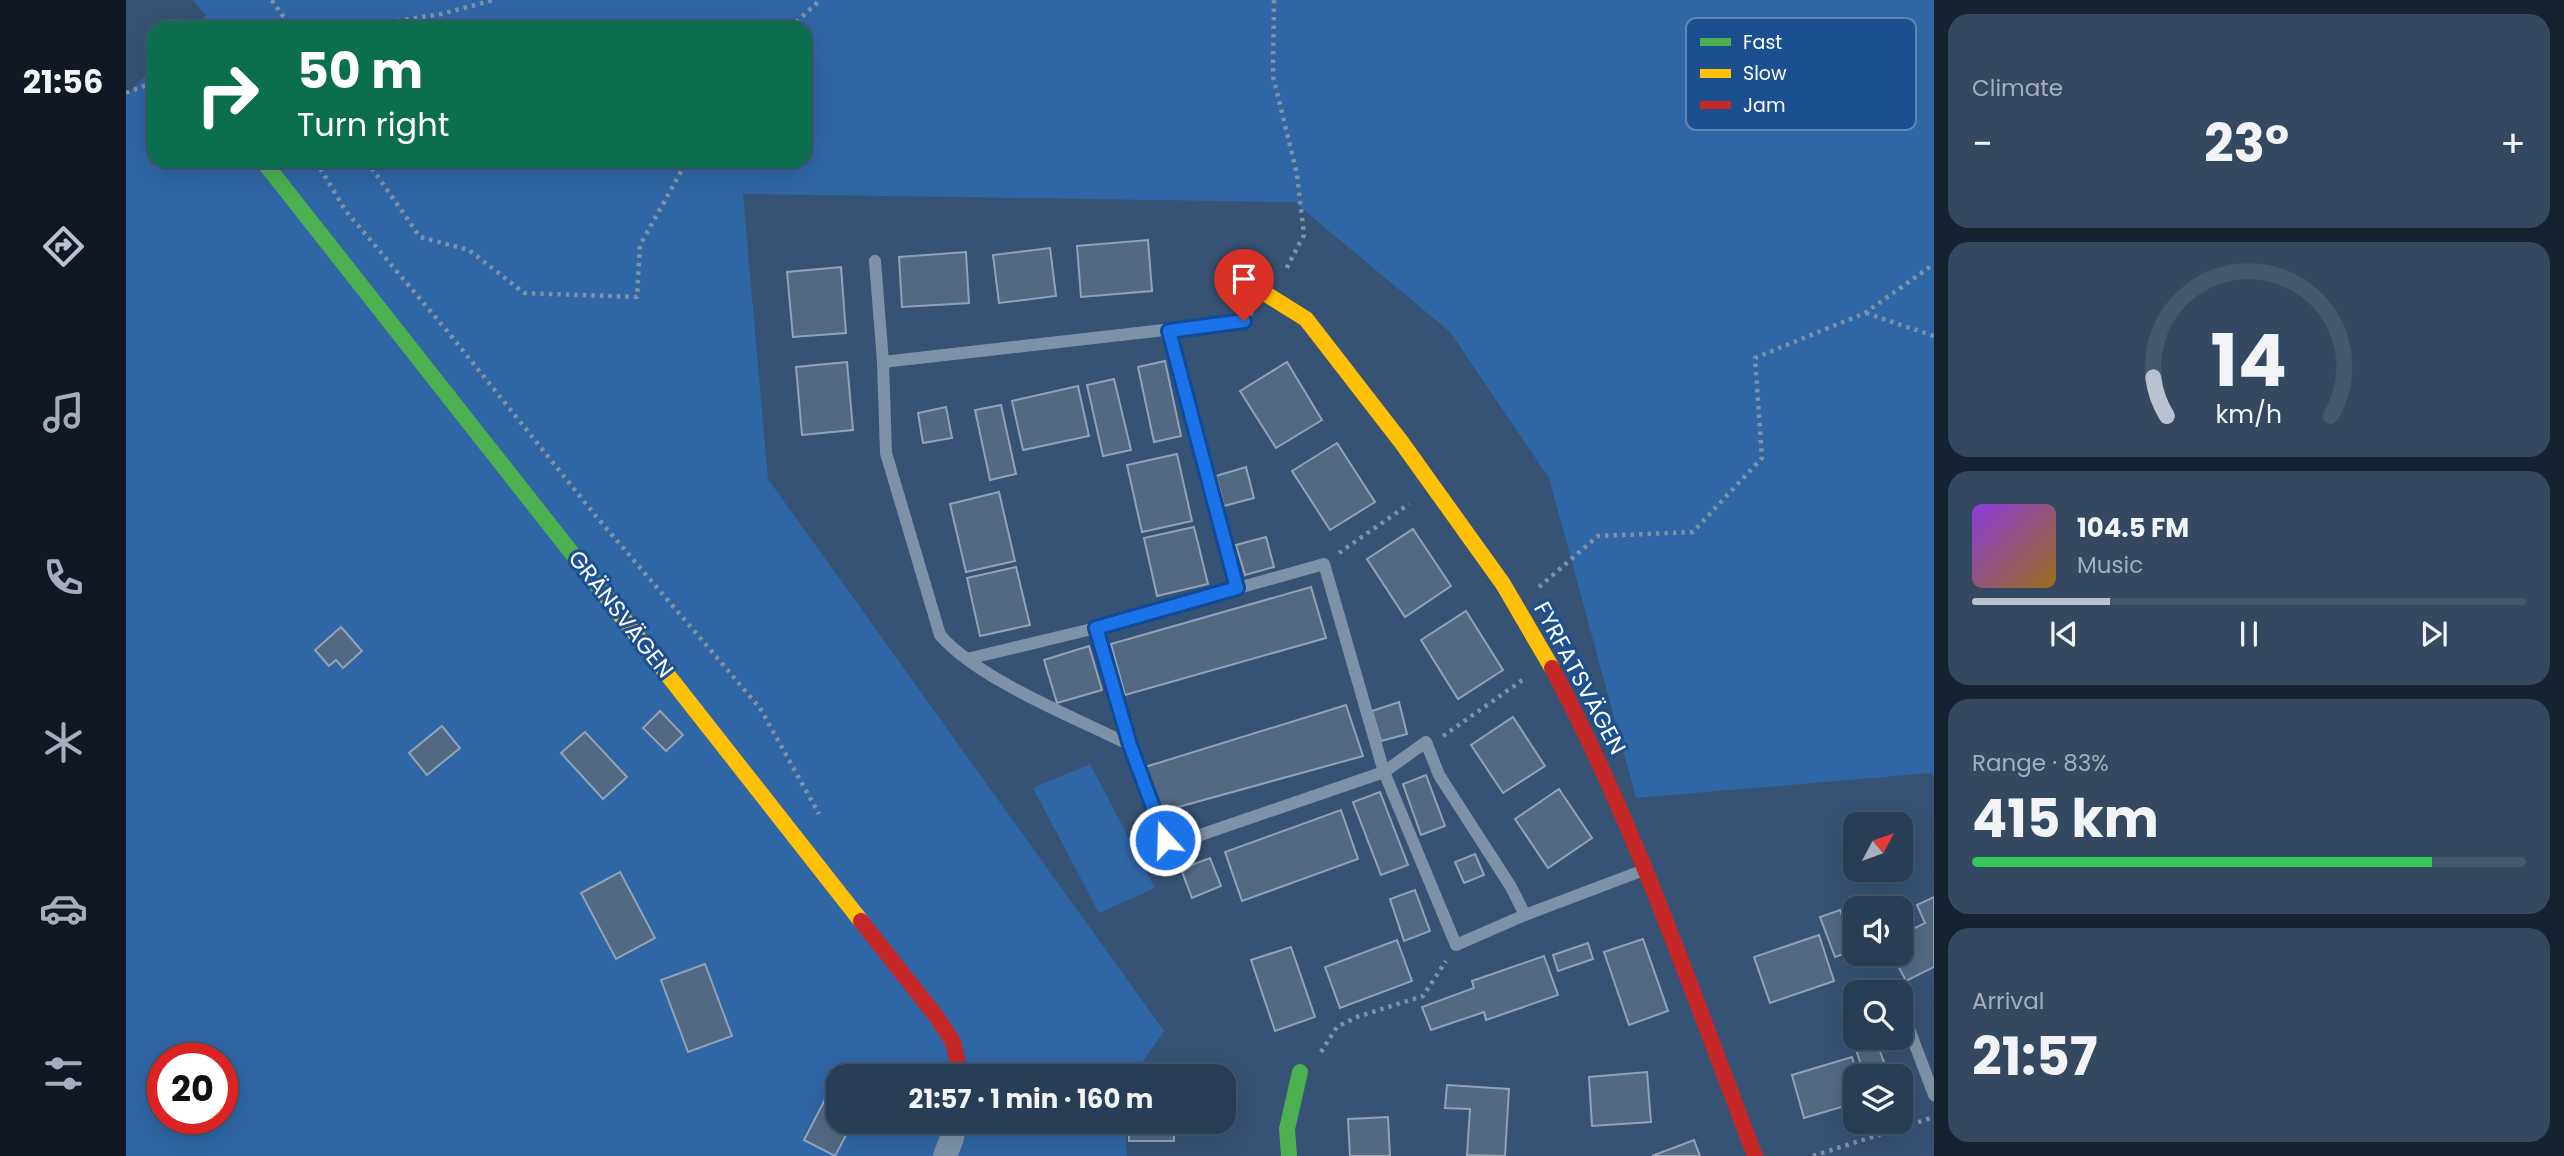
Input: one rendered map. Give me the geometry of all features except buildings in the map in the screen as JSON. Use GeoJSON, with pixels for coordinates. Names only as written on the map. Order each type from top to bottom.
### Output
{"type":"FeatureCollection","features":[{"type":"Feature","properties":{"kind":"street","name":"GRÄNSVÄGEN"},"geometry":{"type":"LineString","coordinates":[[269,168],[936,1016],[953,1042],[958,1064]]}},
{"type":"Feature","properties":{"kind":"street","name":"FYRFATSVÄGEN"},"geometry":{"type":"LineString","coordinates":[[1258,289],[1306,319],[1503,584],[1549,662],[1605,772],[1755,1156]]}},
{"type":"Feature","properties":{"kind":"street"},"geometry":{"type":"LineString","coordinates":[[1289,1156],[1287,1129],[1300,1072]]}},
{"type":"Feature","properties":{"kind":"street"},"geometry":{"type":"LineString","coordinates":[[945,1156],[952,1134]]}},
{"type":"Feature","properties":{"kind":"lane"},"geometry":{"type":"LineString","coordinates":[[875,261],[883,362],[886,453],[940,635],[952,649],[1012,687],[1130,745]]}},
{"type":"Feature","properties":{"kind":"lane"},"geometry":{"type":"LineString","coordinates":[[883,362],[1244,321],[1258,289]]}},
{"type":"Feature","properties":{"kind":"lane"},"geometry":{"type":"LineString","coordinates":[[1169,331],[1237,588]]}},
{"type":"Feature","properties":{"kind":"lane"},"geometry":{"type":"LineString","coordinates":[[967,659],[1096,628],[1324,564],[1384,772],[1456,945],[1525,915],[1645,870]]}},
{"type":"Feature","properties":{"kind":"lane"},"geometry":{"type":"LineString","coordinates":[[1096,628],[1130,745],[1165,840],[1171,845],[1384,772],[1426,742],[1439,775],[1511,887],[1525,915]]}},
{"type":"Feature","properties":{"kind":"lane"},"geometry":{"type":"LineString","coordinates":[[1913,1039],[1934,1095]]}},
{"type":"Feature","properties":{"kind":"path"},"geometry":{"type":"LineString","coordinates":[[272,0],[286,21]]}},
{"type":"Feature","properties":{"kind":"path"},"geometry":{"type":"LineString","coordinates":[[398,21],[441,14],[494,0]]}},
{"type":"Feature","properties":{"kind":"path"},"geometry":{"type":"LineString","coordinates":[[798,21],[820,0]]}},
{"type":"Feature","properties":{"kind":"path"},"geometry":{"type":"LineString","coordinates":[[1258,289],[1281,279],[1304,235],[1297,174],[1273,76],[1274,0]]}},
{"type":"Feature","properties":{"kind":"path"},"geometry":{"type":"LineString","coordinates":[[126,93],[147,85]]}},
{"type":"Feature","properties":{"kind":"path"},"geometry":{"type":"LineString","coordinates":[[320,168],[345,210],[448,332],[595,515],[760,708],[825,824]]}},
{"type":"Feature","properties":{"kind":"path"},"geometry":{"type":"LineString","coordinates":[[372,168],[420,237],[468,250],[524,293],[637,297],[640,244],[683,168]]}},
{"type":"Feature","properties":{"kind":"path"},"geometry":{"type":"LineString","coordinates":[[1516,607],[1598,537],[1693,532],[1762,458],[1755,359],[1865,313],[1934,264]]}},
{"type":"Feature","properties":{"kind":"path"},"geometry":{"type":"LineString","coordinates":[[1865,313],[1934,336]]}},
{"type":"Feature","properties":{"kind":"path"},"geometry":{"type":"LineString","coordinates":[[1324,564],[1433,488]]}},
{"type":"Feature","properties":{"kind":"path"},"geometry":{"type":"LineString","coordinates":[[1426,742],[1433,743],[1549,662]]}},
{"type":"Feature","properties":{"kind":"path"},"geometry":{"type":"LineString","coordinates":[[1300,1072],[1313,1063],[1338,1027],[1357,1017],[1423,996],[1456,945]]}},
{"type":"Feature","properties":{"kind":"path"},"geometry":{"type":"LineString","coordinates":[[1813,1156],[1934,1117]]}},
{"type":"Feature","properties":{"kind":"shaded area"},"geometry":{"type":"Polygon","coordinates":[[[193,0],[1934,0],[1934,776],[1931,773],[1636,798],[1549,478],[1450,332],[1294,202],[743,194],[768,479],[1164,1031],[1141,1064],[826,1064],[826,1134],[1126,1134],[1127,1156],[126,1156],[126,95],[147,75],[147,168],[812,168],[812,21],[201,21],[206,16],[193,0]]]}},
{"type":"Feature","properties":{"kind":"shaded area"},"geometry":{"type":"Polygon","coordinates":[[[1090,764],[1155,888],[1099,913],[1033,788],[1090,764]]]}},
{"type":"Feature","properties":{"kind":"traffic: fast"},"geometry":{"type":"LineString","coordinates":[[269,168],[608,599]]}},
{"type":"Feature","properties":{"kind":"traffic: fast"},"geometry":{"type":"LineString","coordinates":[[1289,1156],[1287,1129],[1300,1072]]}},
{"type":"Feature","properties":{"kind":"traffic: slow"},"geometry":{"type":"LineString","coordinates":[[1258,289],[1306,319],[1402,443],[1503,584],[1552,668]]}},
{"type":"Feature","properties":{"kind":"traffic: slow"},"geometry":{"type":"LineString","coordinates":[[608,599],[861,921]]}},
{"type":"Feature","properties":{"kind":"traffic: jam"},"geometry":{"type":"LineString","coordinates":[[1552,668],[1582,727],[1636,848],[1755,1156]]}},
{"type":"Feature","properties":{"kind":"traffic: jam"},"geometry":{"type":"LineString","coordinates":[[861,921],[936,1016],[953,1042],[958,1064]]}},
{"type":"Feature","properties":{"kind":"route"},"geometry":{"type":"LineString","coordinates":[[1165,840],[1130,745],[1096,628],[1237,588],[1169,331],[1244,321]]}}]}
